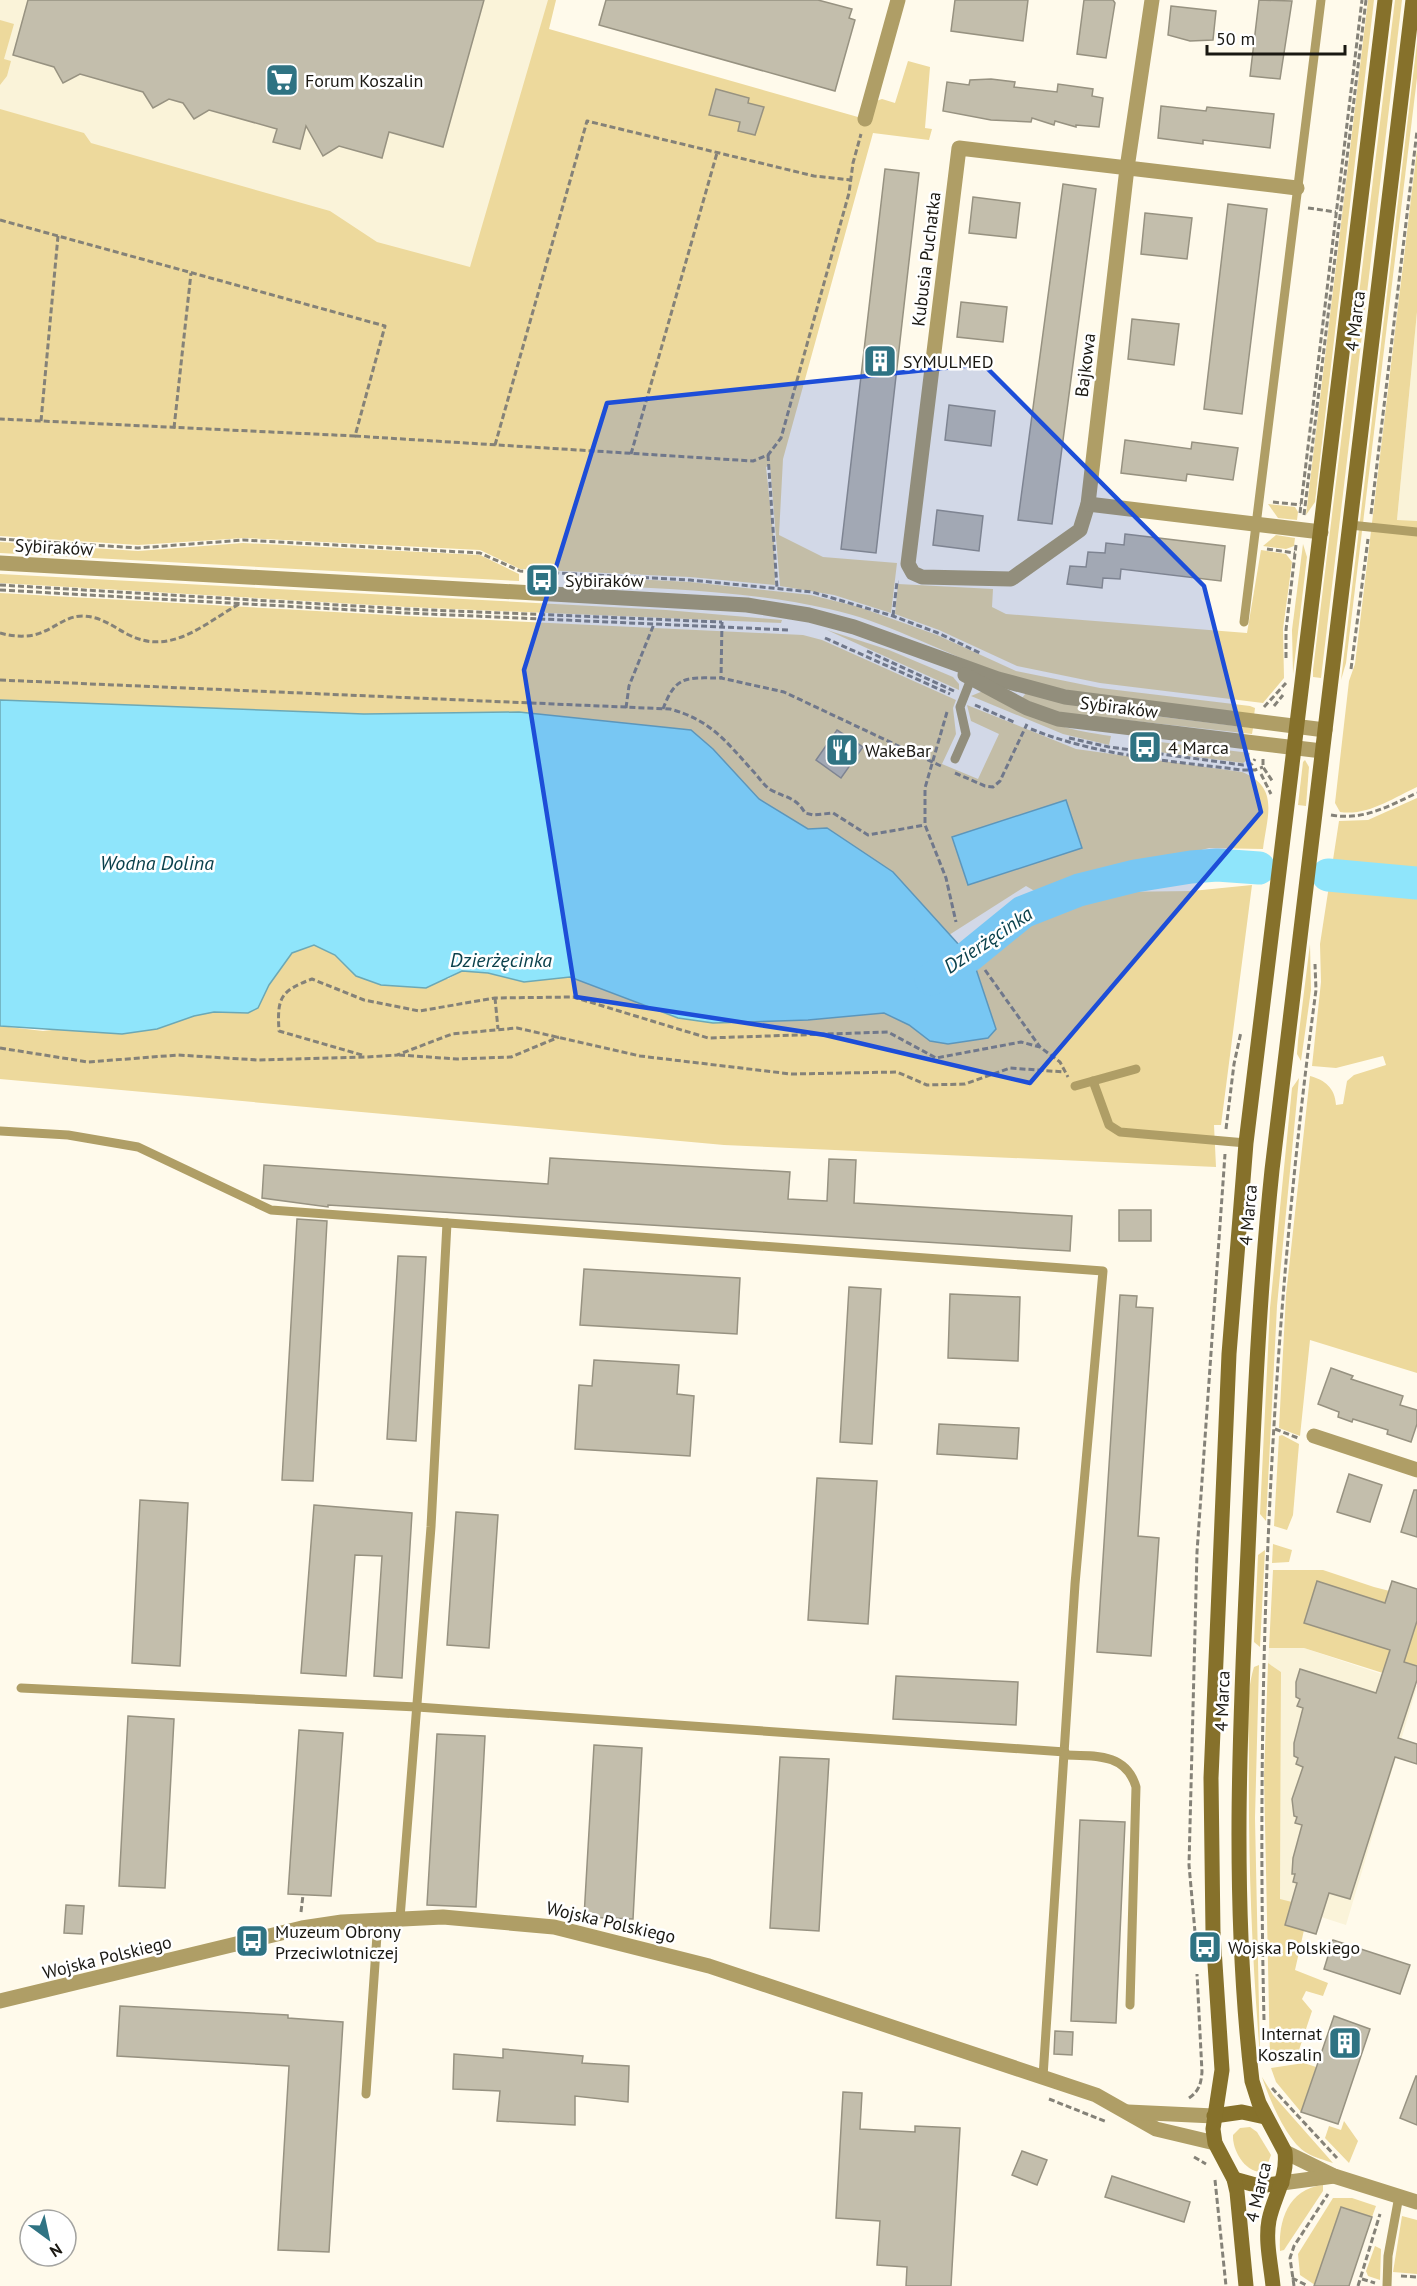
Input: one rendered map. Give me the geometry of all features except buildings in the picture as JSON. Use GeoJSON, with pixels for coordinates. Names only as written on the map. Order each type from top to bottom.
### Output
{"type":"FeatureCollection","features":[{"type":"Feature","properties":{"kind":"main road","name":"4 Marca"},"geometry":{"type":"LineString","coordinates":[[1246,2286],[1234,2179],[1215,2143],[1214,2116],[1222,2070],[1212,1878],[1212,1715],[1229,1354],[1246,1143],[1385,0]]}},
{"type":"Feature","properties":{"kind":"main road","name":"4 Marca"},"geometry":{"type":"LineString","coordinates":[[1273,2286],[1268,2225],[1286,2166],[1285,2152],[1265,2117],[1252,2081],[1239,1876],[1243,1656],[1257,1359],[1266,1227],[1413,0]]}},
{"type":"Feature","properties":{"kind":"main road","name":"Wojska Polskiego"},"geometry":{"type":"LineString","coordinates":[[1214,2116],[1242,2112],[1265,2117]]}},
{"type":"Feature","properties":{"kind":"main road"},"geometry":{"type":"LineString","coordinates":[[1234,2179],[1259,2186],[1282,2183]]}},
{"type":"Feature","properties":{"kind":"street"},"geometry":{"type":"LineString","coordinates":[[865,119],[898,0]]}},
{"type":"Feature","properties":{"kind":"street","name":"Bajkowa"},"geometry":{"type":"LineString","coordinates":[[1088,504],[1127,168],[1152,0]]}},
{"type":"Feature","properties":{"kind":"street","name":"Kubusia Puchatka"},"geometry":{"type":"LineString","coordinates":[[922,578],[913,573],[908,564],[959,148],[1297,188]]}},
{"type":"Feature","properties":{"kind":"street"},"geometry":{"type":"LineString","coordinates":[[922,578],[1011,579],[1080,530],[1088,504],[1321,532]]}},
{"type":"Feature","properties":{"kind":"street","name":"Sybiraków"},"geometry":{"type":"LineString","coordinates":[[0,563],[730,603],[830,620],[1013,684],[1081,700],[1325,730]]}},
{"type":"Feature","properties":{"kind":"street","name":"Sybiraków"},"geometry":{"type":"LineString","coordinates":[[926,653],[1027,708],[1052,717],[1322,751]]}},
{"type":"Feature","properties":{"kind":"street"},"geometry":{"type":"LineString","coordinates":[[1314,1437],[1417,1470]]}},
{"type":"Feature","properties":{"kind":"street","name":"Wojska Polskiego"},"geometry":{"type":"LineString","coordinates":[[0,2001],[302,1928],[400,1918],[443,1917],[554,1927],[660,1952],[1096,2094],[1156,2129],[1215,2143]]}},
{"type":"Feature","properties":{"kind":"street","name":"Wojska Polskiego"},"geometry":{"type":"LineString","coordinates":[[1125,2111],[1162,2115],[1214,2116]]}},
{"type":"Feature","properties":{"kind":"street"},"geometry":{"type":"LineString","coordinates":[[1285,2152],[1334,2176],[1417,2202]]}},
{"type":"Feature","properties":{"kind":"street"},"geometry":{"type":"LineString","coordinates":[[1282,2183],[1334,2176]]}},
{"type":"Feature","properties":{"kind":"lane"},"geometry":{"type":"LineString","coordinates":[[1244,622],[1321,0]]}},
{"type":"Feature","properties":{"kind":"lane"},"geometry":{"type":"LineString","coordinates":[[1350,525],[1417,532]]}},
{"type":"Feature","properties":{"kind":"lane"},"geometry":{"type":"LineString","coordinates":[[955,759],[966,734],[960,707],[971,679]]}},
{"type":"Feature","properties":{"kind":"lane"},"geometry":{"type":"LineString","coordinates":[[1075,1086],[1136,1069]]}},
{"type":"Feature","properties":{"kind":"lane"},"geometry":{"type":"LineString","coordinates":[[1093,1081],[1109,1125],[1120,1132],[1246,1143]]}},
{"type":"Feature","properties":{"kind":"lane"},"geometry":{"type":"LineString","coordinates":[[0,1131],[68,1135],[138,1147],[271,1210],[1103,1271],[1075,1584],[1043,2077]]}},
{"type":"Feature","properties":{"kind":"lane"},"geometry":{"type":"LineString","coordinates":[[400,1918],[432,1527],[447,1223]]}},
{"type":"Feature","properties":{"kind":"lane"},"geometry":{"type":"LineString","coordinates":[[21,1688],[417,1707],[1102,1756],[1119,1762],[1131,1773],[1136,1787],[1130,2005]]}},
{"type":"Feature","properties":{"kind":"lane"},"geometry":{"type":"LineString","coordinates":[[366,2094],[375,1920]]}},
{"type":"Feature","properties":{"kind":"lane"},"geometry":{"type":"LineString","coordinates":[[1387,2286],[1388,2256],[1399,2196]]}},
{"type":"Feature","properties":{"kind":"path"},"geometry":{"type":"LineString","coordinates":[[1299,519],[1364,0]]}},
{"type":"Feature","properties":{"kind":"path"},"geometry":{"type":"LineString","coordinates":[[1304,517],[1364,0]]}},
{"type":"Feature","properties":{"kind":"path"},"geometry":{"type":"LineString","coordinates":[[0,419],[355,436],[753,461],[768,455],[781,438],[851,180],[865,119]]}},
{"type":"Feature","properties":{"kind":"path"},"geometry":{"type":"LineString","coordinates":[[495,445],[587,122],[814,176],[851,180]]}},
{"type":"Feature","properties":{"kind":"path"},"geometry":{"type":"LineString","coordinates":[[1350,672],[1370,526],[1417,131]]}},
{"type":"Feature","properties":{"kind":"path"},"geometry":{"type":"LineString","coordinates":[[632,454],[717,153]]}},
{"type":"Feature","properties":{"kind":"path"},"geometry":{"type":"LineString","coordinates":[[1295,207],[1336,212]]}},
{"type":"Feature","properties":{"kind":"path"},"geometry":{"type":"LineString","coordinates":[[0,220],[385,326],[355,436]]}},
{"type":"Feature","properties":{"kind":"path"},"geometry":{"type":"LineString","coordinates":[[41,421],[58,236]]}},
{"type":"Feature","properties":{"kind":"path"},"geometry":{"type":"LineString","coordinates":[[174,428],[191,273]]}},
{"type":"Feature","properties":{"kind":"path"},"geometry":{"type":"LineString","coordinates":[[768,455],[777,588]]}},
{"type":"Feature","properties":{"kind":"path"},"geometry":{"type":"LineString","coordinates":[[1260,500],[1301,505]]}},
{"type":"Feature","properties":{"kind":"path"},"geometry":{"type":"LineString","coordinates":[[1287,662],[1286,630],[1296,539]]}},
{"type":"Feature","properties":{"kind":"path"},"geometry":{"type":"LineString","coordinates":[[1254,547],[1295,553]]}},
{"type":"Feature","properties":{"kind":"path"},"geometry":{"type":"LineString","coordinates":[[892,616],[897,582],[910,582],[922,578]]}},
{"type":"Feature","properties":{"kind":"path"},"geometry":{"type":"LineString","coordinates":[[0,585],[654,622],[723,627],[793,628],[722,622],[654,622],[240,604],[0,590]]}},
{"type":"Feature","properties":{"kind":"path"},"geometry":{"type":"LineString","coordinates":[[0,633],[12,636],[44,632],[65,619],[81,616],[99,618],[129,635],[146,641],[163,643],[181,639],[248,599]]}},
{"type":"Feature","properties":{"kind":"path"},"geometry":{"type":"LineString","coordinates":[[627,708],[629,686],[654,622]]}},
{"type":"Feature","properties":{"kind":"path"},"geometry":{"type":"LineString","coordinates":[[721,678],[722,622]]}},
{"type":"Feature","properties":{"kind":"path"},"geometry":{"type":"LineString","coordinates":[[824,635],[956,694]]}},
{"type":"Feature","properties":{"kind":"path"},"geometry":{"type":"LineString","coordinates":[[663,709],[671,688],[680,682],[690,678],[721,678],[784,692],[943,767]]}},
{"type":"Feature","properties":{"kind":"path"},"geometry":{"type":"LineString","coordinates":[[1260,717],[1263,708],[1286,679]]}},
{"type":"Feature","properties":{"kind":"path"},"geometry":{"type":"LineString","coordinates":[[0,680],[663,709],[693,715],[719,733],[771,790],[788,795],[801,804],[805,813],[813,815],[826,811],[833,813],[868,835],[925,825]]}},
{"type":"Feature","properties":{"kind":"path"},"geometry":{"type":"LineString","coordinates":[[968,702],[1077,746],[1242,770],[1255,770],[1263,766]]}},
{"type":"Feature","properties":{"kind":"path"},"geometry":{"type":"LineString","coordinates":[[950,706],[925,788],[925,825],[946,878],[956,922]]}},
{"type":"Feature","properties":{"kind":"path"},"geometry":{"type":"LineString","coordinates":[[954,772],[993,787],[1000,781],[1026,724]]}},
{"type":"Feature","properties":{"kind":"path"},"geometry":{"type":"LineString","coordinates":[[1334,815],[1352,818],[1367,815],[1417,793]]}},
{"type":"Feature","properties":{"kind":"path"},"geometry":{"type":"LineString","coordinates":[[1329,825],[1332,807]]}},
{"type":"Feature","properties":{"kind":"path"},"geometry":{"type":"LineString","coordinates":[[1264,2026],[1261,1753],[1275,1429],[1285,1252],[1316,990],[1315,960]]}},
{"type":"Feature","properties":{"kind":"path"},"geometry":{"type":"LineString","coordinates":[[985,970],[1040,1047],[1060,1062],[1064,1072],[1075,1086]]}},
{"type":"Feature","properties":{"kind":"path"},"geometry":{"type":"LineString","coordinates":[[367,1057],[279,1031],[277,1006],[288,988],[312,979],[364,1000],[419,1011],[495,998],[573,998],[708,1038],[888,1032],[936,1058],[1021,1042],[1040,1047]]}},
{"type":"Feature","properties":{"kind":"path"},"geometry":{"type":"LineString","coordinates":[[495,998],[498,1030]]}},
{"type":"Feature","properties":{"kind":"path"},"geometry":{"type":"LineString","coordinates":[[397,1055],[452,1034],[517,1028],[562,1036],[640,1056],[791,1074],[897,1072],[927,1085],[965,1084],[1010,1068],[1064,1072]]}},
{"type":"Feature","properties":{"kind":"path"},"geometry":{"type":"LineString","coordinates":[[0,1048],[88,1062],[178,1055],[258,1060],[397,1055],[457,1059],[511,1057],[562,1036]]}},
{"type":"Feature","properties":{"kind":"path"},"geometry":{"type":"LineString","coordinates":[[1275,1429],[1301,1439],[1314,1437]]}},
{"type":"Feature","properties":{"kind":"path"},"geometry":{"type":"LineString","coordinates":[[1040,2095],[1112,2125]]}},
{"type":"Feature","properties":{"kind":"path"},"geometry":{"type":"LineString","coordinates":[[1190,2155],[1204,2162],[1210,2170]]}},
{"type":"Feature","properties":{"kind":"path"},"geometry":{"type":"LineString","coordinates":[[1215,2179],[1226,2286]]}},
{"type":"Feature","properties":{"kind":"path"},"geometry":{"type":"LineString","coordinates":[[1358,2286],[1381,2211]]}},
{"type":"Feature","properties":{"kind":"path"},"geometry":{"type":"LineString","coordinates":[[1290,2258],[1293,2286]]}},
{"type":"Feature","properties":{"kind":"path"},"geometry":{"type":"LineString","coordinates":[[1293,2278],[1308,2286]]}},
{"type":"Feature","properties":{"kind":"highlighted area"},"geometry":{"type":"Polygon","coordinates":[[[983,364],[1204,586],[1261,812],[1030,1083],[825,1035],[576,997],[524,670],[607,403],[983,364]]]}},
{"type":"Feature","properties":{"kind":"shaded area"},"geometry":{"type":"Polygon","coordinates":[[[0,0],[556,0],[476,279],[0,147],[0,0]]]}},
{"type":"Feature","properties":{"kind":"shaded area"},"geometry":{"type":"Polygon","coordinates":[[[548,0],[556,0],[549,29],[865,119],[876,101],[882,99],[895,103],[908,61],[930,67],[925,128],[932,129],[929,140],[873,133],[783,459],[779,535],[823,557],[897,563],[891,613],[834,595],[780,586],[770,465],[766,467],[774,541],[775,585],[690,577],[520,569],[480,550],[244,538],[138,545],[0,536],[0,109],[84,133],[91,143],[330,211],[377,242],[470,267],[548,0]]]}},
{"type":"Feature","properties":{"kind":"shaded area"},"geometry":{"type":"Polygon","coordinates":[[[1368,0],[1374,0],[1315,502],[1306,515],[1368,0]]]}},
{"type":"Feature","properties":{"kind":"shaded area"},"geometry":{"type":"Polygon","coordinates":[[[1395,0],[1402,0],[1321,678],[1313,677],[1313,670],[1395,0]]]}},
{"type":"Feature","properties":{"kind":"shaded area"},"geometry":{"type":"Polygon","coordinates":[[[0,20],[14,24],[4,59],[11,61],[7,76],[0,85],[0,20]]]}},
{"type":"Feature","properties":{"kind":"shaded area"},"geometry":{"type":"Polygon","coordinates":[[[1417,42],[1417,78],[1346,663],[1341,680],[1417,42]]]}},
{"type":"Feature","properties":{"kind":"shaded area"},"geometry":{"type":"Polygon","coordinates":[[[1417,149],[1417,312],[1397,520],[1417,521],[1417,787],[1370,809],[1350,813],[1340,812],[1335,803],[1349,681],[1355,664],[1417,149]]]}},
{"type":"Feature","properties":{"kind":"shaded area"},"geometry":{"type":"Polygon","coordinates":[[[1417,312],[1417,521],[1397,521],[1417,312]]]}},
{"type":"Feature","properties":{"kind":"shaded area"},"geometry":{"type":"Polygon","coordinates":[[[1268,504],[1295,507],[1298,512],[1297,520],[1278,518],[1268,504]]]}},
{"type":"Feature","properties":{"kind":"shaded area"},"geometry":{"type":"Polygon","coordinates":[[[1276,535],[1295,538],[1294,546],[1286,549],[1263,546],[1276,535]]]}},
{"type":"Feature","properties":{"kind":"shaded area"},"geometry":{"type":"Polygon","coordinates":[[[0,542],[138,551],[243,543],[480,555],[519,574],[519,581],[0,553],[0,542]]]}},
{"type":"Feature","properties":{"kind":"shaded area"},"geometry":{"type":"Polygon","coordinates":[[[1303,544],[1307,557],[1293,674],[1292,630],[1303,544]]]}},
{"type":"Feature","properties":{"kind":"shaded area"},"geometry":{"type":"Polygon","coordinates":[[[1261,550],[1286,554],[1292,562],[1283,629],[1284,678],[1263,703],[1100,683],[1017,666],[939,630],[895,614],[898,584],[993,589],[992,607],[1006,614],[1247,633],[1261,550]]]}},
{"type":"Feature","properties":{"kind":"shaded area"},"geometry":{"type":"Polygon","coordinates":[[[0,574],[666,610],[782,620],[781,623],[407,607],[0,583],[0,574]]]}},
{"type":"Feature","properties":{"kind":"shaded area"},"geometry":{"type":"Polygon","coordinates":[[[575,576],[690,582],[811,595],[859,607],[937,635],[1016,671],[1100,688],[1250,706],[1255,708],[1254,716],[1088,694],[1022,679],[990,669],[870,621],[829,609],[734,594],[575,584],[575,576]]]}},
{"type":"Feature","properties":{"kind":"shaded area"},"geometry":{"type":"Polygon","coordinates":[[[0,593],[803,635],[822,640],[956,700],[953,708],[956,734],[942,764],[978,779],[999,734],[971,721],[967,705],[1076,749],[1242,772],[1254,778],[1266,794],[1268,814],[1263,849],[1209,848],[1038,893],[1026,886],[949,935],[893,872],[827,828],[808,829],[759,799],[713,749],[691,730],[519,712],[364,714],[0,700],[0,593]]]}},
{"type":"Feature","properties":{"kind":"shaded area"},"geometry":{"type":"Polygon","coordinates":[[[827,630],[889,650],[953,677],[959,684],[959,690],[827,630]]]}},
{"type":"Feature","properties":{"kind":"shaded area"},"geometry":{"type":"Polygon","coordinates":[[[983,691],[1044,721],[1075,730],[1111,736],[1109,745],[1063,734],[971,696],[983,691]]]}},
{"type":"Feature","properties":{"kind":"shaded area"},"geometry":{"type":"Polygon","coordinates":[[[1026,693],[1097,709],[1253,728],[1252,734],[1053,712],[1022,698],[1026,693]]]}},
{"type":"Feature","properties":{"kind":"shaded area"},"geometry":{"type":"Polygon","coordinates":[[[1160,742],[1250,753],[1249,759],[1243,763],[1158,752],[1160,742]]]}},
{"type":"Feature","properties":{"kind":"shaded area"},"geometry":{"type":"Polygon","coordinates":[[[1305,760],[1309,767],[1306,806],[1298,805],[1305,760]]]}},
{"type":"Feature","properties":{"kind":"shaded area"},"geometry":{"type":"Polygon","coordinates":[[[1417,798],[1417,1373],[1310,1340],[1300,1436],[1279,1428],[1286,1295],[1310,1076],[1320,1080],[1331,1089],[1336,1105],[1343,1104],[1347,1081],[1354,1075],[1386,1065],[1383,1056],[1336,1068],[1312,1066],[1321,982],[1320,944],[1339,821],[1368,820],[1417,798]]]}},
{"type":"Feature","properties":{"kind":"shaded area"},"geometry":{"type":"Polygon","coordinates":[[[1252,885],[1221,1125],[1214,1125],[1216,1167],[724,1145],[0,1079],[0,1026],[43,1031],[214,1012],[248,1013],[258,1008],[269,985],[292,953],[314,945],[335,955],[356,976],[448,979],[462,971],[488,973],[524,982],[570,977],[678,1018],[713,1023],[808,1020],[884,1013],[909,1025],[930,1041],[996,1029],[975,966],[1027,925],[1113,892],[1192,891],[1252,885]]]}},
{"type":"Feature","properties":{"kind":"shaded area"},"geometry":{"type":"Polygon","coordinates":[[[1310,944],[1311,990],[1301,1061],[1297,1054],[1298,1040],[1310,944]]]}},
{"type":"Feature","properties":{"kind":"shaded area"},"geometry":{"type":"Polygon","coordinates":[[[1299,1078],[1277,1306],[1266,1521],[1260,1514],[1270,1308],[1292,1088],[1299,1078]]]}},
{"type":"Feature","properties":{"kind":"shaded area"},"geometry":{"type":"Polygon","coordinates":[[[1282,1435],[1299,1444],[1293,1515],[1287,1530],[1274,1526],[1279,1436],[1282,1435]]]}},
{"type":"Feature","properties":{"kind":"shaded area"},"geometry":{"type":"Polygon","coordinates":[[[1273,1544],[1292,1550],[1289,1562],[1272,1563],[1273,1544]]]}},
{"type":"Feature","properties":{"kind":"shaded area"},"geometry":{"type":"Polygon","coordinates":[[[1265,1550],[1260,1647],[1254,1642],[1258,1555],[1265,1550]]]}},
{"type":"Feature","properties":{"kind":"shaded area"},"geometry":{"type":"Polygon","coordinates":[[[1273,1570],[1323,1570],[1417,1598],[1417,1676],[1386,1674],[1304,1648],[1269,1648],[1273,1570]]]}},
{"type":"Feature","properties":{"kind":"shaded area"},"geometry":{"type":"Polygon","coordinates":[[[1269,1648],[1304,1648],[1417,1686],[1346,1925],[1290,1907],[1280,1899],[1281,1672],[1268,1663],[1269,1648]]]}},
{"type":"Feature","properties":{"kind":"shaded area"},"geometry":{"type":"Polygon","coordinates":[[[1268,1663],[1281,1672],[1280,1899],[1292,1902],[1304,1930],[1295,1970],[1328,1983],[1323,1996],[1306,1991],[1302,1999],[1312,2011],[1297,2056],[1270,2059],[1264,1776],[1268,1663]]]}},
{"type":"Feature","properties":{"kind":"shaded area"},"geometry":{"type":"Polygon","coordinates":[[[1259,1665],[1255,1818],[1260,2056],[1251,1907],[1248,1712],[1251,1678],[1254,1667],[1259,1665]]]}},
{"type":"Feature","properties":{"kind":"shaded area"},"geometry":{"type":"Polygon","coordinates":[[[1304,2063],[1316,2067],[1301,2112],[1276,2082],[1271,2068],[1304,2063]]]}},
{"type":"Feature","properties":{"kind":"shaded area"},"geometry":{"type":"Polygon","coordinates":[[[1262,2077],[1273,2095],[1333,2163],[1307,2153],[1293,2139],[1274,2107],[1262,2077]]]}},
{"type":"Feature","properties":{"kind":"shaded area"},"geometry":{"type":"Polygon","coordinates":[[[1344,2121],[1358,2141],[1349,2163],[1325,2138],[1329,2126],[1341,2130],[1344,2121]]]}},
{"type":"Feature","properties":{"kind":"shaded area"},"geometry":{"type":"Polygon","coordinates":[[[1250,2127],[1257,2132],[1271,2155],[1265,2171],[1252,2170],[1242,2161],[1235,2148],[1233,2135],[1240,2128],[1250,2127]]]}},
{"type":"Feature","properties":{"kind":"shaded area"},"geometry":{"type":"Polygon","coordinates":[[[1323,2185],[1323,2191],[1284,2250],[1280,2251],[1283,2218],[1293,2200],[1311,2188],[1323,2185]]]}},
{"type":"Feature","properties":{"kind":"shaded area"},"geometry":{"type":"Polygon","coordinates":[[[1333,2198],[1352,2198],[1376,2206],[1372,2217],[1341,2207],[1315,2285],[1300,2275],[1298,2254],[1333,2198]]]}},
{"type":"Feature","properties":{"kind":"shaded area"},"geometry":{"type":"Polygon","coordinates":[[[1402,2216],[1417,2220],[1417,2274],[1393,2272],[1402,2216]]]}},
{"type":"Feature","properties":{"kind":"shaded area"},"geometry":{"type":"Polygon","coordinates":[[[1375,2246],[1381,2249],[1380,2280],[1368,2276],[1366,2271],[1375,2246]]]}},
{"type":"Feature","properties":{"kind":"water","name":"Wodna Dolina"},"geometry":{"type":"Polygon","coordinates":[[[0,700],[364,714],[519,712],[691,730],[713,749],[759,799],[808,829],[827,828],[893,872],[969,956],[975,966],[996,1029],[988,1038],[948,1044],[930,1041],[909,1025],[884,1013],[808,1020],[713,1023],[678,1018],[570,977],[524,982],[488,973],[462,971],[426,988],[381,985],[356,976],[335,955],[314,945],[292,953],[269,985],[258,1008],[248,1013],[214,1012],[194,1016],[157,1029],[122,1034],[0,1026],[0,700]]]}},
{"type":"Feature","properties":{"kind":"water"},"geometry":{"type":"Polygon","coordinates":[[[1066,800],[1082,848],[968,885],[952,837],[1066,800]]]}},
{"type":"Feature","properties":{"kind":"waterway","name":"Dzierżęcinka"},"geometry":{"type":"LineString","coordinates":[[931,979],[969,956],[1023,912],[1079,890],[1135,876],[1191,867],[1217,865],[1259,868]]}},
{"type":"Feature","properties":{"kind":"waterway","name":"Dzierżęcinka"},"geometry":{"type":"LineString","coordinates":[[1328,875],[1417,883]]}},
{"type":"Feature","properties":{"kind":"place","name":"Forum Koszalin"},"geometry":{"type":"Point","coordinates":[282,80]}},
{"type":"Feature","properties":{"kind":"place","name":"SYMULMED"},"geometry":{"type":"Point","coordinates":[880,361]}},
{"type":"Feature","properties":{"kind":"place","name":"Sybiraków"},"geometry":{"type":"Point","coordinates":[542,580]}},
{"type":"Feature","properties":{"kind":"place","name":"4 Marca"},"geometry":{"type":"Point","coordinates":[1145,747]}},
{"type":"Feature","properties":{"kind":"place","name":"WakeBar"},"geometry":{"type":"Point","coordinates":[842,750]}},
{"type":"Feature","properties":{"kind":"place","name":"Muzeum Obrony Przeciwlotniczej"},"geometry":{"type":"Point","coordinates":[252,1941]}},
{"type":"Feature","properties":{"kind":"place","name":"Wojska Polskiego"},"geometry":{"type":"Point","coordinates":[1205,1947]}},
{"type":"Feature","properties":{"kind":"place","name":"Internat Koszalin"},"geometry":{"type":"Point","coordinates":[1345,2043]}}]}
